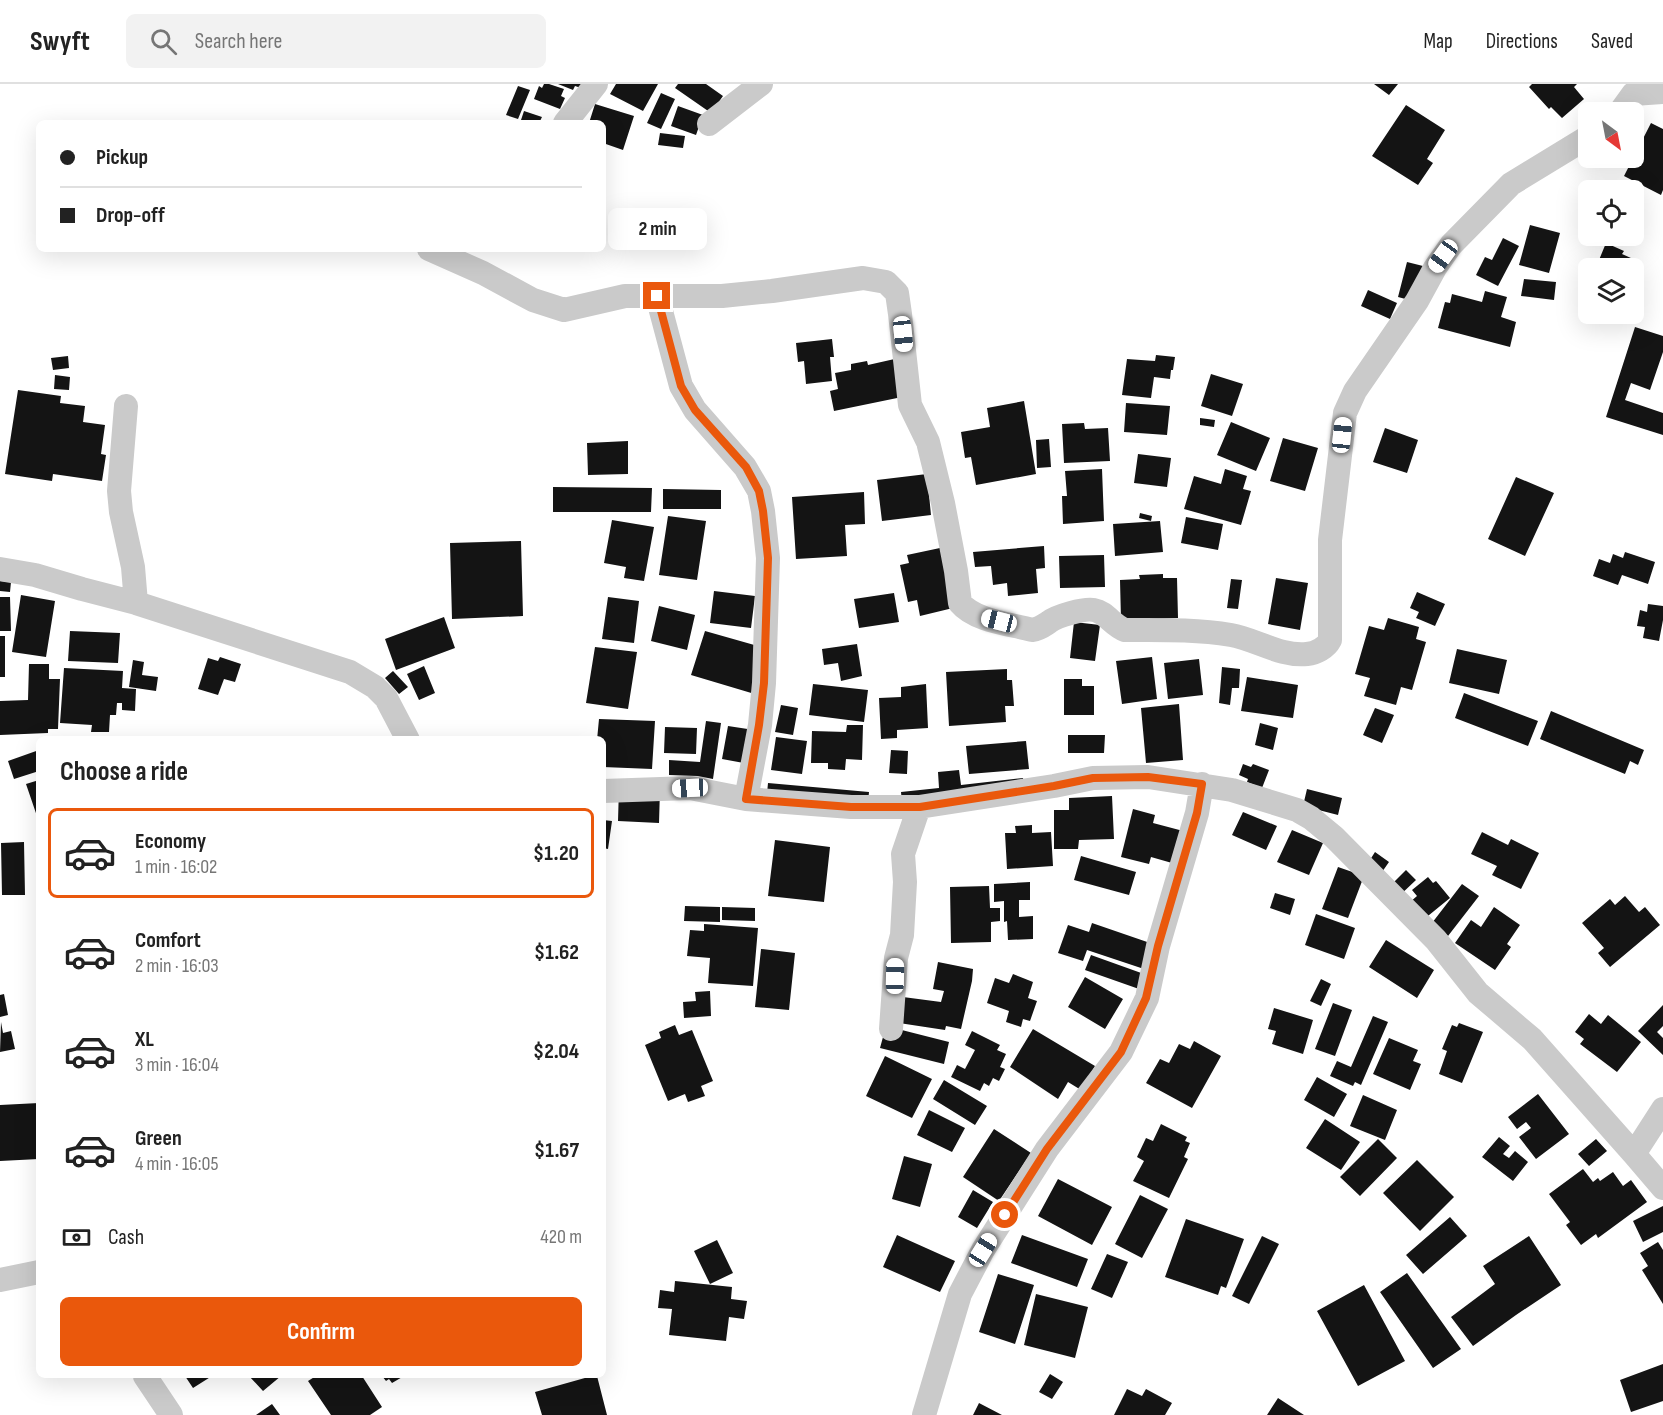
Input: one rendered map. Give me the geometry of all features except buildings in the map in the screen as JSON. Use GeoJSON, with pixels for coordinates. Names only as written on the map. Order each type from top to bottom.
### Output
{"type":"FeatureCollection","features":[{"type":"Feature","properties":{"kind":"street"},"geometry":{"type":"LineString","coordinates":[[567,120],[596,84]]}},
{"type":"Feature","properties":{"kind":"street"},"geometry":{"type":"LineString","coordinates":[[709,124],[761,84]]}},
{"type":"Feature","properties":{"kind":"street"},"geometry":{"type":"LineString","coordinates":[[1629,97],[1663,92]]}},
{"type":"Feature","properties":{"kind":"street"},"geometry":{"type":"LineString","coordinates":[[436,252],[483,273],[533,300],[564,310],[625,296],[722,296],[863,278],[886,282],[897,293],[910,405],[928,442],[943,503],[960,603],[969,612],[1032,630],[1050,621],[1087,609],[1101,613],[1116,626],[1125,630],[1201,631],[1234,635],[1281,651],[1307,654],[1324,648],[1330,640],[1330,540],[1345,413],[1355,391],[1417,301],[1451,245],[1510,184],[1578,143]]}},
{"type":"Feature","properties":{"kind":"street"},"geometry":{"type":"LineString","coordinates":[[657,296],[681,386],[695,410],[746,467],[759,491],[763,511],[768,558],[764,683],[746,799]]}},
{"type":"Feature","properties":{"kind":"street"},"geometry":{"type":"LineString","coordinates":[[126,406],[119,491],[121,512],[133,567],[136,603]]}},
{"type":"Feature","properties":{"kind":"street"},"geometry":{"type":"LineString","coordinates":[[0,569],[35,575],[136,603],[350,672],[375,687],[386,698],[406,736]]}},
{"type":"Feature","properties":{"kind":"street"},"geometry":{"type":"LineString","coordinates":[[606,791],[690,788],[746,799],[851,807],[920,807],[1093,778],[1148,777],[1232,790],[1297,810],[1334,837],[1436,940],[1478,993],[1532,1039],[1663,1188]]}},
{"type":"Feature","properties":{"kind":"street"},"geometry":{"type":"LineString","coordinates":[[924,1415],[960,1294],[983,1250],[1047,1149],[1121,1052],[1146,998],[1158,946],[1194,823],[1202,784]]}},
{"type":"Feature","properties":{"kind":"street"},"geometry":{"type":"LineString","coordinates":[[891,1029],[896,958],[902,934],[905,882],[903,854],[920,807]]}},
{"type":"Feature","properties":{"kind":"street"},"geometry":{"type":"LineString","coordinates":[[1634,1154],[1663,1109]]}},
{"type":"Feature","properties":{"kind":"street"},"geometry":{"type":"LineString","coordinates":[[0,1280],[36,1273]]}},
{"type":"Feature","properties":{"kind":"street"},"geometry":{"type":"LineString","coordinates":[[146,1378],[171,1415]]}},
{"type":"Feature","properties":{"kind":"route"},"geometry":{"type":"LineString","coordinates":[[657,296],[681,386],[695,410],[746,467],[759,491],[763,511],[768,558],[764,683],[746,799],[851,807],[920,807],[1093,778],[1148,777],[1202,784],[1197,813],[1158,946],[1146,998],[1121,1052],[1047,1149],[1005,1215]]}}]}
